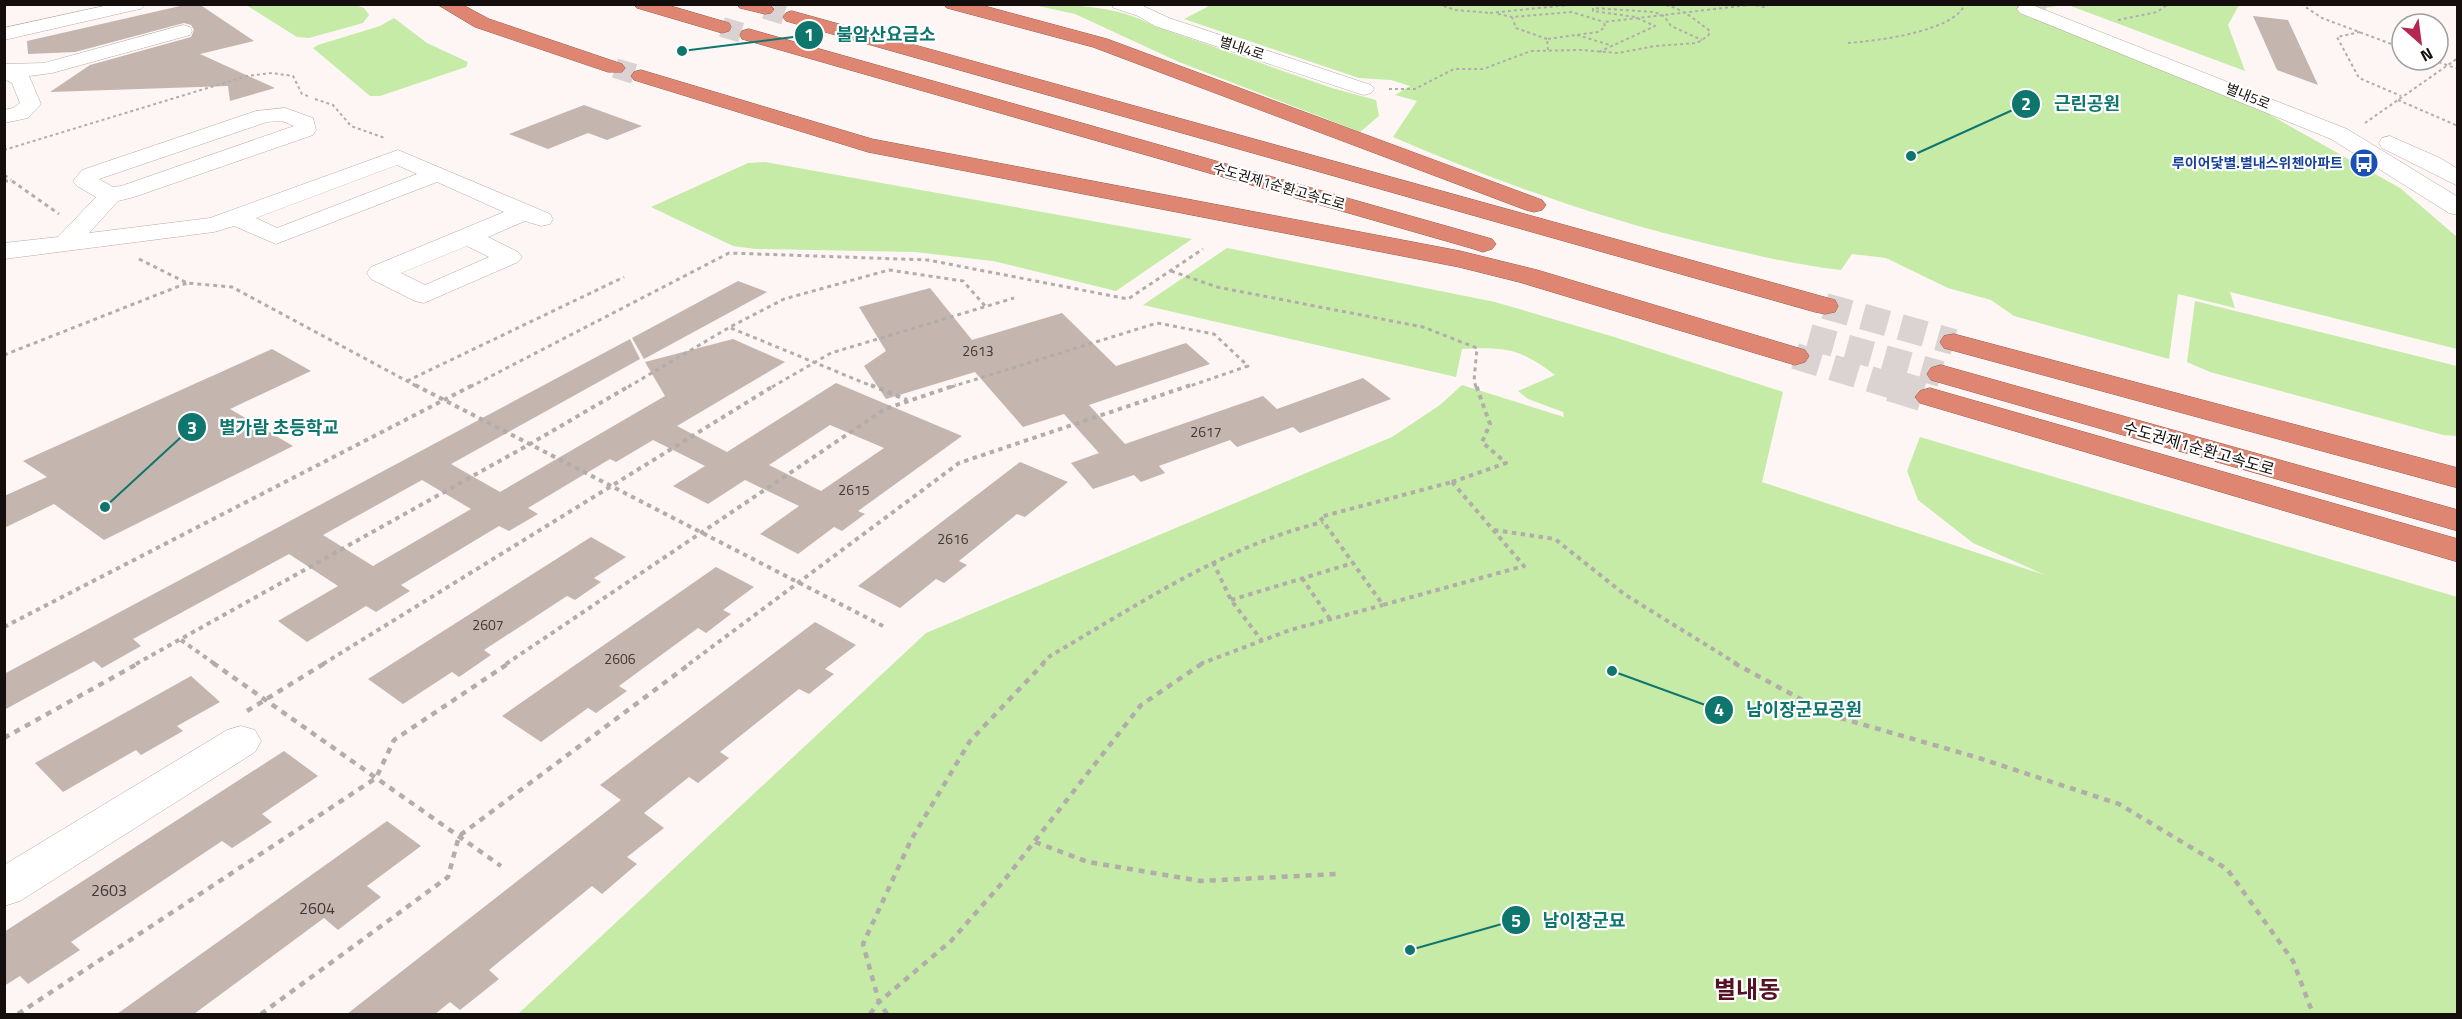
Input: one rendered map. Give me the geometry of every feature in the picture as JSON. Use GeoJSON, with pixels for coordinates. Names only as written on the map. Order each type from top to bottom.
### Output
{"type":"FeatureCollection","features":[{"type":"Feature","properties":{"kind":"highway"},"geometry":{"type":"LineString","coordinates":[[446,4],[482,23],[615,68]]}},
{"type":"Feature","properties":{"kind":"highway"},"geometry":{"type":"LineString","coordinates":[[643,4],[722,27]]}},
{"type":"Feature","properties":{"kind":"highway"},"geometry":{"type":"LineString","coordinates":[[746,4],[765,9]]}},
{"type":"Feature","properties":{"kind":"highway","name":"수도권제1순환고속도로"},"geometry":{"type":"LineString","coordinates":[[792,17],[1830,298],[1559,213],[1100,43],[953,4]]}},
{"type":"Feature","properties":{"kind":"highway","name":"수도권제1순환고속도로"},"geometry":{"type":"LineString","coordinates":[[749,35],[1763,323]]}},
{"type":"Feature","properties":{"kind":"highway"},"geometry":{"type":"LineString","coordinates":[[641,76],[868,145],[1460,259],[1528,276],[1795,356]]}},
{"type":"Feature","properties":{"kind":"highway"},"geometry":{"type":"LineString","coordinates":[[2457,455],[1960,333],[2457,478]]}},
{"type":"Feature","properties":{"kind":"highway","name":"수도권제1순환고속도로"},"geometry":{"type":"LineString","coordinates":[[2457,521],[1936,386],[2457,551]]}},
{"type":"Feature","properties":{"kind":"street"},"geometry":{"type":"LineString","coordinates":[[4,34],[135,4]]}},
{"type":"Feature","properties":{"kind":"street","name":"별내4로"},"geometry":{"type":"LineString","coordinates":[[1120,4],[1144,12],[1162,22],[1364,88]]}},
{"type":"Feature","properties":{"kind":"street","name":"별내5로"},"geometry":{"type":"LineString","coordinates":[[2452,200],[2319,125],[2037,8],[2095,25],[2360,128],[2432,163],[2457,179]]}},
{"type":"Feature","properties":{"kind":"street"},"geometry":{"type":"LineString","coordinates":[[6,71],[45,69],[183,32]]}},
{"type":"Feature","properties":{"kind":"street"},"geometry":{"type":"LineString","coordinates":[[4,117],[20,113],[31,104],[21,80],[6,71]]}},
{"type":"Feature","properties":{"kind":"street"},"geometry":{"type":"LineString","coordinates":[[81,237],[110,195],[126,192],[305,130],[306,123],[285,114],[264,116],[90,175],[85,181],[110,195]]}},
{"type":"Feature","properties":{"kind":"street"},"geometry":{"type":"LineString","coordinates":[[4,251],[81,237],[193,229],[214,225],[398,157],[533,215],[467,236]]}},
{"type":"Feature","properties":{"kind":"street"},"geometry":{"type":"LineString","coordinates":[[234,217],[276,237],[437,174]]}},
{"type":"Feature","properties":{"kind":"street"},"geometry":{"type":"LineString","coordinates":[[4,888],[243,727]]}},
{"type":"Feature","properties":{"kind":"path"},"geometry":{"type":"LineString","coordinates":[[1438,4],[1455,10],[1512,17],[1572,12],[1604,22],[1749,5],[1764,7],[1770,4]]}},
{"type":"Feature","properties":{"kind":"path"},"geometry":{"type":"LineString","coordinates":[[1490,13],[1579,4]]}},
{"type":"Feature","properties":{"kind":"path"},"geometry":{"type":"LineString","coordinates":[[1364,88],[1415,89],[1454,69],[1483,69],[1531,51],[1618,53],[1655,46],[1697,43],[1708,36],[1710,31],[1689,13],[1683,9],[1662,4]]}},
{"type":"Feature","properties":{"kind":"path"},"geometry":{"type":"LineString","coordinates":[[1848,44],[1906,38],[1951,18],[1963,9],[1965,4]]}},
{"type":"Feature","properties":{"kind":"path"},"geometry":{"type":"LineString","coordinates":[[2095,25],[2157,12],[2168,4]]}},
{"type":"Feature","properties":{"kind":"path"},"geometry":{"type":"LineString","coordinates":[[2301,4],[2322,18],[2390,43]]}},
{"type":"Feature","properties":{"kind":"path"},"geometry":{"type":"LineString","coordinates":[[1598,53],[1655,26],[1652,22],[1593,11],[1593,8],[1640,10],[1664,16],[1671,26],[1702,40]]}},
{"type":"Feature","properties":{"kind":"path"},"geometry":{"type":"LineString","coordinates":[[1512,17],[1516,28],[1547,39],[1598,32],[1605,27],[1604,22]]}},
{"type":"Feature","properties":{"kind":"path"},"geometry":{"type":"LineString","coordinates":[[2360,32],[2337,37],[2359,78],[2402,97]]}},
{"type":"Feature","properties":{"kind":"path"},"geometry":{"type":"LineString","coordinates":[[1576,35],[1614,46]]}},
{"type":"Feature","properties":{"kind":"path"},"geometry":{"type":"LineString","coordinates":[[1547,39],[1548,50]]}},
{"type":"Feature","properties":{"kind":"path"},"geometry":{"type":"LineString","coordinates":[[2360,128],[2436,72]]}},
{"type":"Feature","properties":{"kind":"path"},"geometry":{"type":"LineString","coordinates":[[2397,100],[2457,126]]}},
{"type":"Feature","properties":{"kind":"path"},"geometry":{"type":"LineString","coordinates":[[4,175],[81,237],[187,283],[232,287],[406,381],[884,626]]}},
{"type":"Feature","properties":{"kind":"path"},"geometry":{"type":"LineString","coordinates":[[4,181],[12,181]]}},
{"type":"Feature","properties":{"kind":"path"},"geometry":{"type":"LineString","coordinates":[[4,627],[729,253],[927,260],[1128,299],[1203,249]]}},
{"type":"Feature","properties":{"kind":"path"},"geometry":{"type":"LineString","coordinates":[[4,738],[530,444],[730,327],[784,299],[889,270],[963,281],[985,306]]}},
{"type":"Feature","properties":{"kind":"path"},"geometry":{"type":"LineString","coordinates":[[1171,270],[1217,287],[1423,327],[1477,348],[1474,381],[1490,424],[1482,442],[1506,463],[1452,482],[1320,517],[1383,605]]}},
{"type":"Feature","properties":{"kind":"path"},"geometry":{"type":"LineString","coordinates":[[406,381],[624,277]]}},
{"type":"Feature","properties":{"kind":"path"},"geometry":{"type":"LineString","coordinates":[[4,355],[187,283]]}},
{"type":"Feature","properties":{"kind":"path"},"geometry":{"type":"LineString","coordinates":[[243,727],[266,700],[812,362],[831,353],[1014,298]]}},
{"type":"Feature","properties":{"kind":"path"},"geometry":{"type":"LineString","coordinates":[[18,1014],[376,778],[394,740],[885,409],[1157,323],[1214,334],[1248,366],[959,463],[459,836],[448,877],[261,1014]]}},
{"type":"Feature","properties":{"kind":"path"},"geometry":{"type":"LineString","coordinates":[[730,327],[908,400]]}},
{"type":"Feature","properties":{"kind":"path"},"geometry":{"type":"LineString","coordinates":[[870,1014],[879,1002],[951,941],[1002,884],[1141,705],[1202,663],[1330,619],[1524,566],[1452,482]]}},
{"type":"Feature","properties":{"kind":"path"},"geometry":{"type":"LineString","coordinates":[[886,1014],[879,1002],[863,944],[911,840],[970,741],[1050,656],[1213,562],[1286,531],[1323,522]]}},
{"type":"Feature","properties":{"kind":"path"},"geometry":{"type":"LineString","coordinates":[[1494,530],[1556,539],[1624,594],[1746,670],[1830,715],[1979,758],[2119,804],[2227,869],[2293,961],[2313,1014]]}},
{"type":"Feature","properties":{"kind":"path"},"geometry":{"type":"LineString","coordinates":[[1213,562],[1231,600],[1262,641]]}},
{"type":"Feature","properties":{"kind":"path"},"geometry":{"type":"LineString","coordinates":[[1231,600],[1353,563]]}},
{"type":"Feature","properties":{"kind":"path"},"geometry":{"type":"LineString","coordinates":[[1302,579],[1330,619]]}},
{"type":"Feature","properties":{"kind":"path"},"geometry":{"type":"LineString","coordinates":[[181,640],[501,866]]}},
{"type":"Feature","properties":{"kind":"path"},"geometry":{"type":"LineString","coordinates":[[1035,842],[1088,862],[1201,881],[1336,874]]}},
{"type":"Feature","properties":{"kind":"green space"},"geometry":{"type":"Polygon","coordinates":[[[1213,4],[2062,5],[2022,12],[2256,107],[2400,188],[2457,237],[2457,349],[2230,292],[2235,308],[2178,294],[2169,359],[2014,316],[1991,300],[1948,288],[1886,258],[1852,254],[1841,270],[1792,263],[1671,235],[1510,184],[1393,137],[1417,101],[1395,95],[1410,86],[1391,80],[1359,78],[1184,19],[1213,4]]]}},
{"type":"Feature","properties":{"kind":"green space"},"geometry":{"type":"Polygon","coordinates":[[[246,5],[355,5],[364,8],[369,15],[363,23],[309,38],[297,37],[246,5]]]}},
{"type":"Feature","properties":{"kind":"green space"},"geometry":{"type":"Polygon","coordinates":[[[1034,5],[1080,6],[1125,14],[1332,88],[1376,100],[1379,116],[1360,132],[1179,62],[1075,14],[1034,5]]]}},
{"type":"Feature","properties":{"kind":"green space"},"geometry":{"type":"Polygon","coordinates":[[[2068,5],[2239,5],[2228,25],[2245,71],[2068,5]]]}},
{"type":"Feature","properties":{"kind":"green space"},"geometry":{"type":"Polygon","coordinates":[[[394,18],[427,43],[468,62],[466,67],[380,96],[370,96],[313,48],[380,26],[394,18]]]}},
{"type":"Feature","properties":{"kind":"green space"},"geometry":{"type":"Polygon","coordinates":[[[765,162],[1192,239],[1116,291],[993,261],[915,252],[756,249],[733,246],[651,207],[748,163],[765,162]]]}},
{"type":"Feature","properties":{"kind":"green space"},"geometry":{"type":"Polygon","coordinates":[[[1227,248],[1495,302],[1611,336],[1783,392],[1762,482],[2045,575],[1973,543],[1918,500],[1907,471],[1920,437],[2457,597],[2457,1014],[518,1014],[926,633],[1392,437],[1440,405],[1462,385],[1564,417],[1563,412],[1528,399],[1518,391],[1555,375],[1531,359],[1512,351],[1490,348],[1462,349],[1456,377],[1143,305],[1227,248]]]}},
{"type":"Feature","properties":{"kind":"green space"},"geometry":{"type":"Polygon","coordinates":[[[2195,301],[2457,366],[2457,436],[2443,435],[2210,372],[2187,362],[2195,301]]]}},
{"type":"Feature","properties":{"kind":"building"},"geometry":{"type":"Polygon","coordinates":[[[189,4],[199,4],[254,41],[200,54],[275,88],[230,101],[228,86],[50,92],[90,65],[191,37],[194,30],[191,25],[184,23],[75,52],[28,54],[27,41],[189,4]]]}},
{"type":"Feature","properties":{"kind":"building"},"geometry":{"type":"Polygon","coordinates":[[[2253,16],[2288,20],[2318,85],[2277,70],[2253,16]]]}},
{"type":"Feature","properties":{"kind":"building"},"geometry":{"type":"Polygon","coordinates":[[[584,105],[642,126],[607,140],[588,133],[548,149],[509,134],[584,105]]]}},
{"type":"Feature","properties":{"kind":"building"},"geometry":{"type":"Polygon","coordinates":[[[738,281],[767,292],[644,359],[632,338],[738,281]]]}},
{"type":"Feature","properties":{"kind":"building"},"geometry":{"type":"Polygon","coordinates":[[[930,288],[972,340],[1062,313],[1116,366],[1186,343],[1210,364],[1089,405],[1125,444],[1263,396],[1277,409],[1363,378],[1391,399],[1300,433],[1293,427],[1237,447],[1230,440],[1159,466],[1165,473],[1141,482],[1134,475],[1093,489],[1071,463],[1099,453],[1064,414],[1023,427],[975,372],[886,399],[864,366],[886,351],[859,307],[930,288]]]}},
{"type":"Feature","properties":{"kind":"building"},"geometry":{"type":"Polygon","coordinates":[[[630,339],[640,359],[451,464],[500,492],[665,396],[645,362],[733,339],[785,362],[677,426],[727,452],[836,383],[962,436],[858,511],[865,514],[842,531],[834,527],[798,554],[760,534],[799,506],[745,480],[708,504],[673,486],[705,466],[653,440],[616,462],[610,459],[528,508],[538,514],[509,531],[499,526],[401,585],[410,591],[376,612],[366,606],[307,642],[278,621],[338,586],[289,554],[133,639],[141,646],[102,668],[94,661],[4,710],[4,674],[630,339]],[[830,425],[769,465],[821,491],[884,448],[830,425]],[[422,480],[323,535],[373,566],[471,509],[422,480]]]}},
{"type":"Feature","properties":{"kind":"building"},"geometry":{"type":"Polygon","coordinates":[[[272,349],[311,371],[230,409],[293,446],[104,540],[54,504],[4,528],[4,496],[47,477],[23,461],[272,349]]]}},
{"type":"Feature","properties":{"kind":"building"},"geometry":{"type":"Polygon","coordinates":[[[1020,462],[1068,482],[1025,517],[1017,514],[959,561],[967,565],[944,583],[936,579],[900,608],[858,586],[1020,462]]]}},
{"type":"Feature","properties":{"kind":"building"},"geometry":{"type":"Polygon","coordinates":[[[591,537],[626,557],[594,578],[601,582],[575,600],[567,596],[484,650],[491,655],[459,677],[452,672],[403,704],[368,679],[591,537]]]}},
{"type":"Feature","properties":{"kind":"building"},"geometry":{"type":"Polygon","coordinates":[[[716,567],[754,587],[723,610],[731,614],[706,633],[698,628],[619,686],[627,691],[596,713],[588,708],[541,742],[502,716],[716,567]]]}},
{"type":"Feature","properties":{"kind":"building"},"geometry":{"type":"Polygon","coordinates":[[[815,622],[856,645],[825,669],[834,674],[809,694],[799,689],[720,752],[729,758],[698,783],[689,777],[644,813],[664,828],[627,857],[637,864],[602,894],[592,886],[489,970],[499,979],[460,1010],[450,1002],[435,1014],[347,1014],[621,800],[600,785],[815,622]]]}},
{"type":"Feature","properties":{"kind":"building"},"geometry":{"type":"Polygon","coordinates":[[[191,676],[220,702],[177,726],[183,731],[141,755],[136,750],[63,792],[35,763],[191,676]]]}},
{"type":"Feature","properties":{"kind":"building"},"geometry":{"type":"Polygon","coordinates":[[[284,751],[318,776],[262,814],[272,822],[232,848],[222,841],[71,942],[80,950],[28,984],[20,976],[4,986],[4,932],[284,751]]]}},
{"type":"Feature","properties":{"kind":"building"},"geometry":{"type":"Polygon","coordinates":[[[387,821],[421,846],[367,886],[381,897],[338,930],[324,918],[194,1014],[117,1014],[387,821]]]}},
{"type":"Feature","properties":{"kind":"tunnel"},"geometry":{"type":"LineString","coordinates":[[2042,4],[2047,6]]}},
{"type":"Feature","properties":{"kind":"tunnel"},"geometry":{"type":"LineString","coordinates":[[765,9],[792,17]]}},
{"type":"Feature","properties":{"kind":"tunnel"},"geometry":{"type":"LineString","coordinates":[[722,27],[749,35]]}},
{"type":"Feature","properties":{"kind":"tunnel"},"geometry":{"type":"LineString","coordinates":[[615,68],[641,76]]}},
{"type":"Feature","properties":{"kind":"tunnel"},"geometry":{"type":"LineString","coordinates":[[1825,306],[1954,342]]}},
{"type":"Feature","properties":{"kind":"tunnel"},"geometry":{"type":"LineString","coordinates":[[1809,337],[1941,374]]}},
{"type":"Feature","properties":{"kind":"tunnel"},"geometry":{"type":"LineString","coordinates":[[1795,356],[1896,387]]}},
{"type":"Feature","properties":{"kind":"tunnel"},"geometry":{"type":"LineString","coordinates":[[1891,385],[1930,397]]}},
{"type":"Feature","properties":{"kind":"place","name":"불암산요금소"},"geometry":{"type":"Point","coordinates":[682,51]}},
{"type":"Feature","properties":{"kind":"place","name":"근린공원"},"geometry":{"type":"Point","coordinates":[1911,156]}},
{"type":"Feature","properties":{"kind":"place","name":"루이어닻별.별내스위첸아파트"},"geometry":{"type":"Point","coordinates":[2364,163]}},
{"type":"Feature","properties":{"kind":"place","name":"별가람 초등학교"},"geometry":{"type":"Point","coordinates":[105,507]}},
{"type":"Feature","properties":{"kind":"place","name":"남이장군묘공원"},"geometry":{"type":"Point","coordinates":[1612,671]}},
{"type":"Feature","properties":{"kind":"place","name":"남이장군묘"},"geometry":{"type":"Point","coordinates":[1410,950]}},
{"type":"Feature","properties":{"kind":"district","name":"별내동"},"geometry":{"type":"Point","coordinates":[1747,990]}}]}
